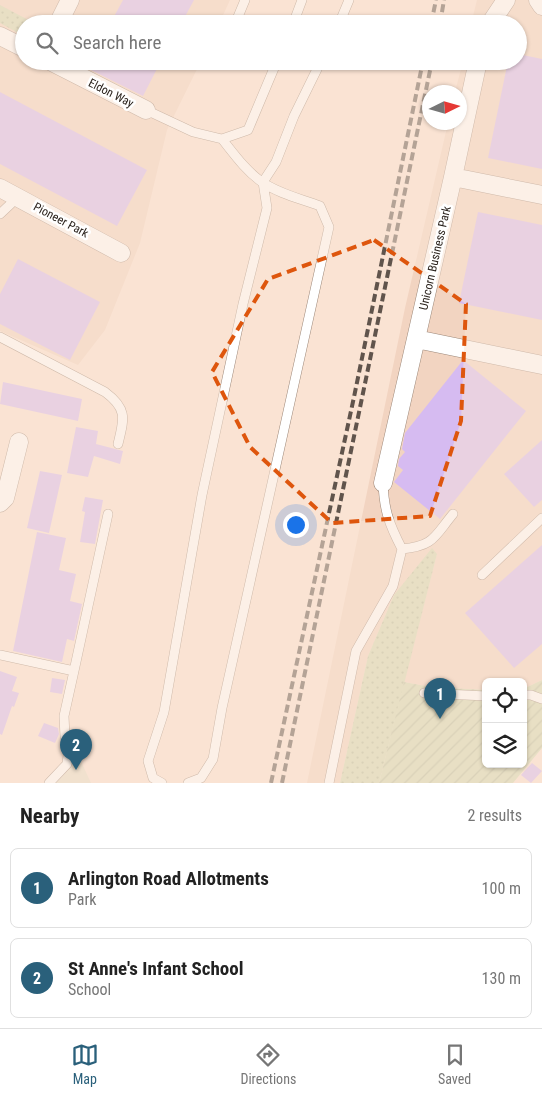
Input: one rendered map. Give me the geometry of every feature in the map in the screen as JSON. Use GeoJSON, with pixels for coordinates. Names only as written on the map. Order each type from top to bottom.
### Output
{"type":"FeatureCollection","features":[{"type":"Feature","properties":{"kind":"street"},"geometry":{"type":"LineString","coordinates":[[62,15],[70,0]]}},
{"type":"Feature","properties":{"kind":"street"},"geometry":{"type":"LineString","coordinates":[[496,15],[506,0]]}},
{"type":"Feature","properties":{"kind":"street"},"geometry":{"type":"LineString","coordinates":[[538,0],[542,6]]}},
{"type":"Feature","properties":{"kind":"street"},"geometry":{"type":"LineString","coordinates":[[0,36],[15,44]]}},
{"type":"Feature","properties":{"kind":"street","name":"Eldon Way"},"geometry":{"type":"LineString","coordinates":[[68,70],[146,110]]}},
{"type":"Feature","properties":{"kind":"street","name":"Unicorn Business Park"},"geometry":{"type":"LineString","coordinates":[[383,482],[476,70]]}},
{"type":"Feature","properties":{"kind":"street"},"geometry":{"type":"LineString","coordinates":[[453,177],[542,195]]}},
{"type":"Feature","properties":{"kind":"street","name":"Pioneer Park"},"geometry":{"type":"LineString","coordinates":[[0,188],[121,253]]}},
{"type":"Feature","properties":{"kind":"street"},"geometry":{"type":"LineString","coordinates":[[416,339],[542,365]]}},
{"type":"Feature","properties":{"kind":"street"},"geometry":{"type":"LineString","coordinates":[[0,503],[5,498],[19,442]]}},
{"type":"Feature","properties":{"kind":"lane"},"geometry":{"type":"LineString","coordinates":[[239,15],[245,0]]}},
{"type":"Feature","properties":{"kind":"lane"},"geometry":{"type":"LineString","coordinates":[[296,15],[302,0]]}},
{"type":"Feature","properties":{"kind":"lane"},"geometry":{"type":"LineString","coordinates":[[343,15],[349,0]]}},
{"type":"Feature","properties":{"kind":"lane"},"geometry":{"type":"LineString","coordinates":[[146,110],[193,132],[222,139],[248,130],[273,70]]}},
{"type":"Feature","properties":{"kind":"lane"},"geometry":{"type":"LineString","coordinates":[[162,783],[153,778],[148,761],[164,712],[202,496],[243,304],[267,208],[263,182],[276,162],[294,116],[317,70]]}},
{"type":"Feature","properties":{"kind":"lane"},"geometry":{"type":"LineString","coordinates":[[188,783],[201,778],[213,759],[222,708],[329,226],[320,206],[290,195],[263,182],[243,165],[222,139]]}},
{"type":"Feature","properties":{"kind":"lane"},"geometry":{"type":"LineString","coordinates":[[0,214],[18,197]]}},
{"type":"Feature","properties":{"kind":"lane"},"geometry":{"type":"LineString","coordinates":[[0,338],[115,399],[123,412],[118,444]]}},
{"type":"Feature","properties":{"kind":"lane"},"geometry":{"type":"LineString","coordinates":[[329,783],[356,651],[393,586],[402,549],[388,521],[384,503],[383,482]]}},
{"type":"Feature","properties":{"kind":"lane"},"geometry":{"type":"LineString","coordinates":[[49,783],[67,764],[69,748],[64,737],[64,716],[108,514]]}},
{"type":"Feature","properties":{"kind":"lane"},"geometry":{"type":"LineString","coordinates":[[402,549],[419,547],[431,541],[453,514]]}},
{"type":"Feature","properties":{"kind":"lane"},"geometry":{"type":"LineString","coordinates":[[482,575],[542,518]]}},
{"type":"Feature","properties":{"kind":"lane"},"geometry":{"type":"LineString","coordinates":[[0,655],[74,671]]}},
{"type":"Feature","properties":{"kind":"lane"},"geometry":{"type":"LineString","coordinates":[[424,693],[482,696]]}},
{"type":"Feature","properties":{"kind":"lane"},"geometry":{"type":"LineString","coordinates":[[527,696],[542,699]]}},
{"type":"Feature","properties":{"kind":"highlighted area"},"geometry":{"type":"Polygon","coordinates":[[[374,240],[466,304],[461,421],[430,516],[332,523],[250,447],[212,372],[268,279],[374,240]]]}},
{"type":"Feature","properties":{"kind":"shaded area"},"geometry":{"type":"Polygon","coordinates":[[[0,0],[230,0],[223,15],[15,15],[15,70],[197,70],[167,130],[140,243],[105,330],[78,365],[0,331],[0,0]]]}},
{"type":"Feature","properties":{"kind":"shaded area"},"geometry":{"type":"Polygon","coordinates":[[[477,0],[542,0],[542,680],[527,687],[527,678],[482,678],[482,690],[431,687],[404,682],[437,554],[394,595],[368,656],[340,783],[307,783],[405,308],[446,130],[467,130],[467,85],[457,85],[461,70],[527,70],[527,15],[473,15],[477,0]]]}},
{"type":"Feature","properties":{"kind":"shaded area"},"geometry":{"type":"Polygon","coordinates":[[[79,757],[91,783],[55,783],[79,757]]]}},
{"type":"Feature","properties":{"kind":"green space"},"geometry":{"type":"Polygon","coordinates":[[[0,5],[19,15],[15,15],[15,31],[0,23],[0,5]]]}},
{"type":"Feature","properties":{"kind":"green space"},"geometry":{"type":"Polygon","coordinates":[[[432,548],[437,554],[379,783],[340,783],[368,656],[394,595],[432,548]]]}},
{"type":"Feature","properties":{"kind":"green space"},"geometry":{"type":"Polygon","coordinates":[[[542,680],[542,748],[527,766],[527,723],[527,687],[542,680]]]}},
{"type":"Feature","properties":{"kind":"green space"},"geometry":{"type":"Polygon","coordinates":[[[404,682],[431,687],[482,690],[482,768],[525,768],[513,783],[379,783],[404,682]]]}},
{"type":"Feature","properties":{"kind":"building"},"geometry":{"type":"Polygon","coordinates":[[[123,0],[194,0],[186,15],[115,15],[123,0]]]}},
{"type":"Feature","properties":{"kind":"building"},"geometry":{"type":"Polygon","coordinates":[[[527,56],[542,59],[542,169],[488,158],[506,70],[527,70],[527,56]]]}},
{"type":"Feature","properties":{"kind":"building"},"geometry":{"type":"Polygon","coordinates":[[[91,70],[156,70],[143,96],[91,70]]]}},
{"type":"Feature","properties":{"kind":"building"},"geometry":{"type":"Polygon","coordinates":[[[0,92],[147,170],[117,226],[0,164],[0,92]]]}},
{"type":"Feature","properties":{"kind":"building"},"geometry":{"type":"Polygon","coordinates":[[[478,212],[542,225],[542,320],[459,303],[478,212]]]}},
{"type":"Feature","properties":{"kind":"building"},"geometry":{"type":"Polygon","coordinates":[[[18,259],[100,302],[70,360],[0,324],[0,294],[18,259]]]}},
{"type":"Feature","properties":{"kind":"building"},"geometry":{"type":"Polygon","coordinates":[[[463,360],[526,411],[440,519],[394,482],[403,470],[398,466],[399,459],[405,452],[402,449],[405,433],[463,360]]]}},
{"type":"Feature","properties":{"kind":"building"},"geometry":{"type":"Polygon","coordinates":[[[3,382],[82,399],[78,421],[0,404],[3,382]]]}},
{"type":"Feature","properties":{"kind":"building"},"geometry":{"type":"Polygon","coordinates":[[[76,427],[98,431],[96,444],[123,451],[120,464],[94,456],[88,477],[67,473],[76,427]]]}},
{"type":"Feature","properties":{"kind":"building"},"geometry":{"type":"Polygon","coordinates":[[[542,440],[542,500],[534,507],[504,474],[542,440]]]}},
{"type":"Feature","properties":{"kind":"building"},"geometry":{"type":"Polygon","coordinates":[[[40,471],[62,475],[49,533],[27,528],[40,471]]]}},
{"type":"Feature","properties":{"kind":"building"},"geometry":{"type":"Polygon","coordinates":[[[85,497],[103,500],[95,544],[80,542],[85,512],[82,511],[85,497]]]}},
{"type":"Feature","properties":{"kind":"building"},"geometry":{"type":"Polygon","coordinates":[[[37,532],[66,538],[59,570],[76,574],[70,601],[82,604],[74,641],[67,639],[62,662],[13,651],[37,532]]]}},
{"type":"Feature","properties":{"kind":"building"},"geometry":{"type":"Polygon","coordinates":[[[542,545],[542,644],[514,668],[465,613],[542,545]]]}},
{"type":"Feature","properties":{"kind":"building"},"geometry":{"type":"Polygon","coordinates":[[[0,671],[17,677],[12,691],[19,693],[14,707],[12,706],[2,735],[0,734],[0,671]]]}},
{"type":"Feature","properties":{"kind":"building"},"geometry":{"type":"Polygon","coordinates":[[[52,678],[65,680],[62,694],[50,692],[52,678]]]}},
{"type":"Feature","properties":{"kind":"building"},"geometry":{"type":"Polygon","coordinates":[[[44,723],[58,728],[59,734],[55,743],[38,736],[44,723]]]}},
{"type":"Feature","properties":{"kind":"building"},"geometry":{"type":"Polygon","coordinates":[[[532,763],[542,771],[531,783],[521,775],[532,763]]]}},
{"type":"Feature","properties":{"kind":"railway"},"geometry":{"type":"LineString","coordinates":[[433,15],[436,0]]}},
{"type":"Feature","properties":{"kind":"railway"},"geometry":{"type":"LineString","coordinates":[[442,15],[444,0]]}},
{"type":"Feature","properties":{"kind":"railway"},"geometry":{"type":"LineString","coordinates":[[271,783],[354,397],[421,70]]}},
{"type":"Feature","properties":{"kind":"railway"},"geometry":{"type":"LineString","coordinates":[[282,783],[430,70]]}},
{"type":"Feature","properties":{"kind":"place","name":"Arlington Road Allotments"},"geometry":{"type":"Point","coordinates":[440,719]}},
{"type":"Feature","properties":{"kind":"place","name":"St Anne's Infant School"},"geometry":{"type":"Point","coordinates":[76,770]}}]}
